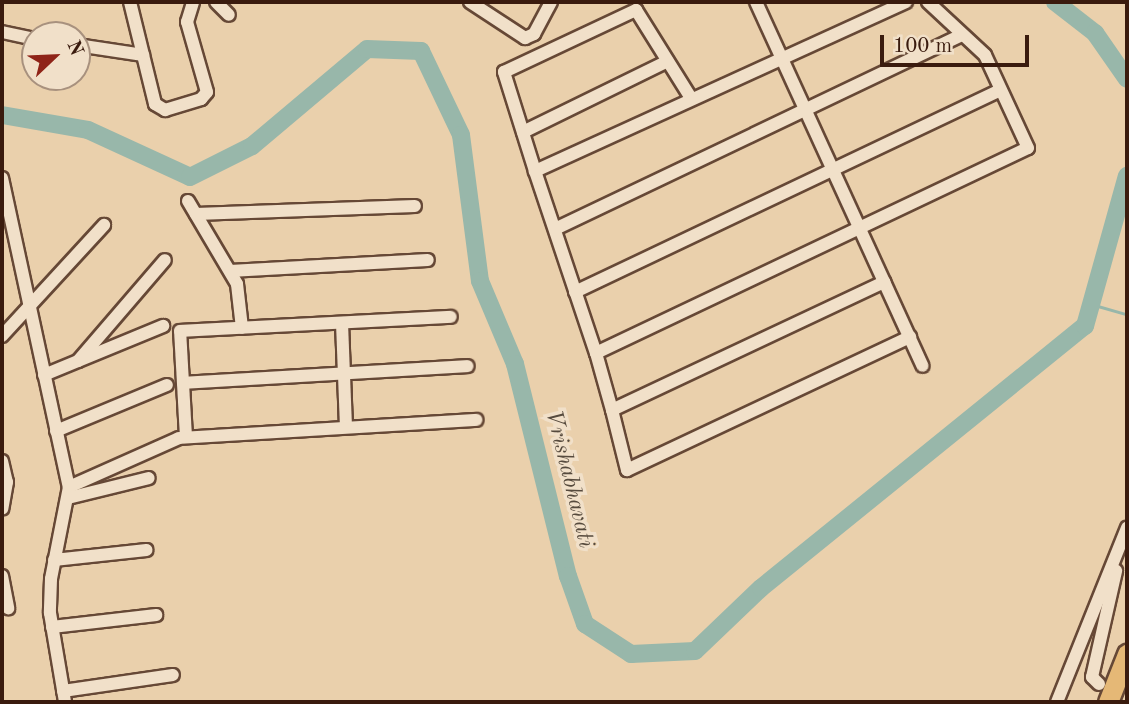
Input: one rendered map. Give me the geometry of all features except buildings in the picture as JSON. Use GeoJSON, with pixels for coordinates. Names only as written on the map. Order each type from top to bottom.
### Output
{"type":"FeatureCollection","features":[{"type":"Feature","properties":{"kind":"highway"},"geometry":{"type":"LineString","coordinates":[[1108,702],[1127,654]]}},
{"type":"Feature","properties":{"kind":"street"},"geometry":{"type":"LineString","coordinates":[[127,3],[158,107],[165,110],[205,96],[207,89],[187,22],[193,2]]}},
{"type":"Feature","properties":{"kind":"street"},"geometry":{"type":"LineString","coordinates":[[216,2],[229,15]]}},
{"type":"Feature","properties":{"kind":"street"},"geometry":{"type":"LineString","coordinates":[[470,2],[525,38],[534,34],[551,2]]}},
{"type":"Feature","properties":{"kind":"street"},"geometry":{"type":"LineString","coordinates":[[756,2],[923,366]]}},
{"type":"Feature","properties":{"kind":"street"},"geometry":{"type":"LineString","coordinates":[[535,171],[906,2]]}},
{"type":"Feature","properties":{"kind":"street"},"geometry":{"type":"LineString","coordinates":[[596,353],[1028,148],[985,55],[928,2]]}},
{"type":"Feature","properties":{"kind":"street"},"geometry":{"type":"LineString","coordinates":[[691,99],[636,10],[504,72],[596,353],[628,470],[910,337]]}},
{"type":"Feature","properties":{"kind":"street"},"geometry":{"type":"LineString","coordinates":[[2,32],[21,36]]}},
{"type":"Feature","properties":{"kind":"street"},"geometry":{"type":"LineString","coordinates":[[555,229],[961,35]]}},
{"type":"Feature","properties":{"kind":"street"},"geometry":{"type":"LineString","coordinates":[[91,47],[143,55]]}},
{"type":"Feature","properties":{"kind":"street"},"geometry":{"type":"LineString","coordinates":[[523,132],[668,61]]}},
{"type":"Feature","properties":{"kind":"street"},"geometry":{"type":"LineString","coordinates":[[575,292],[1002,90]]}},
{"type":"Feature","properties":{"kind":"street"},"geometry":{"type":"LineString","coordinates":[[2,178],[69,492],[54,560],[52,627],[64,697],[173,675]]}},
{"type":"Feature","properties":{"kind":"street"},"geometry":{"type":"LineString","coordinates":[[188,201],[237,284],[242,327]]}},
{"type":"Feature","properties":{"kind":"street"},"geometry":{"type":"LineString","coordinates":[[196,214],[415,206]]}},
{"type":"Feature","properties":{"kind":"street"},"geometry":{"type":"LineString","coordinates":[[2,336],[104,225]]}},
{"type":"Feature","properties":{"kind":"street"},"geometry":{"type":"LineString","coordinates":[[2,230],[15,235]]}},
{"type":"Feature","properties":{"kind":"street"},"geometry":{"type":"LineString","coordinates":[[78,361],[165,260]]}},
{"type":"Feature","properties":{"kind":"street"},"geometry":{"type":"LineString","coordinates":[[230,271],[428,260]]}},
{"type":"Feature","properties":{"kind":"street"},"geometry":{"type":"LineString","coordinates":[[612,410],[884,282]]}},
{"type":"Feature","properties":{"kind":"street"},"geometry":{"type":"LineString","coordinates":[[186,437],[180,331],[451,317]]}},
{"type":"Feature","properties":{"kind":"street"},"geometry":{"type":"LineString","coordinates":[[342,323],[346,427]]}},
{"type":"Feature","properties":{"kind":"street"},"geometry":{"type":"LineString","coordinates":[[44,375],[163,326]]}},
{"type":"Feature","properties":{"kind":"street"},"geometry":{"type":"LineString","coordinates":[[183,383],[467,366]]}},
{"type":"Feature","properties":{"kind":"street"},"geometry":{"type":"LineString","coordinates":[[56,431],[167,384]]}},
{"type":"Feature","properties":{"kind":"street"},"geometry":{"type":"LineString","coordinates":[[69,492],[186,437],[476,420]]}},
{"type":"Feature","properties":{"kind":"street"},"geometry":{"type":"LineString","coordinates":[[2,461],[7,482],[2,509]]}},
{"type":"Feature","properties":{"kind":"street"},"geometry":{"type":"LineString","coordinates":[[69,492],[149,478]]}},
{"type":"Feature","properties":{"kind":"street"},"geometry":{"type":"LineString","coordinates":[[1057,702],[1127,528]]}},
{"type":"Feature","properties":{"kind":"street"},"geometry":{"type":"LineString","coordinates":[[54,560],[146,550]]}},
{"type":"Feature","properties":{"kind":"street"},"geometry":{"type":"LineString","coordinates":[[1099,684],[1092,677],[1116,573],[1115,558]]}},
{"type":"Feature","properties":{"kind":"street"},"geometry":{"type":"LineString","coordinates":[[2,576],[8,608]]}},
{"type":"Feature","properties":{"kind":"street"},"geometry":{"type":"LineString","coordinates":[[52,627],[156,615]]}},
{"type":"Feature","properties":{"kind":"waterway","name":"Vrishabhavati"},"geometry":{"type":"LineString","coordinates":[[1055,2],[1095,33],[1127,79]]}},
{"type":"Feature","properties":{"kind":"waterway","name":"Vrishabhavati"},"geometry":{"type":"LineString","coordinates":[[2,115],[88,130],[190,177],[252,146],[367,49],[421,51],[461,135],[480,281],[515,364],[568,576],[585,624],[631,654],[695,651],[761,588],[1085,326],[1127,176]]}},
{"type":"Feature","properties":{"kind":"waterway"},"geometry":{"type":"LineString","coordinates":[[1091,304],[1127,314]]}}]}
